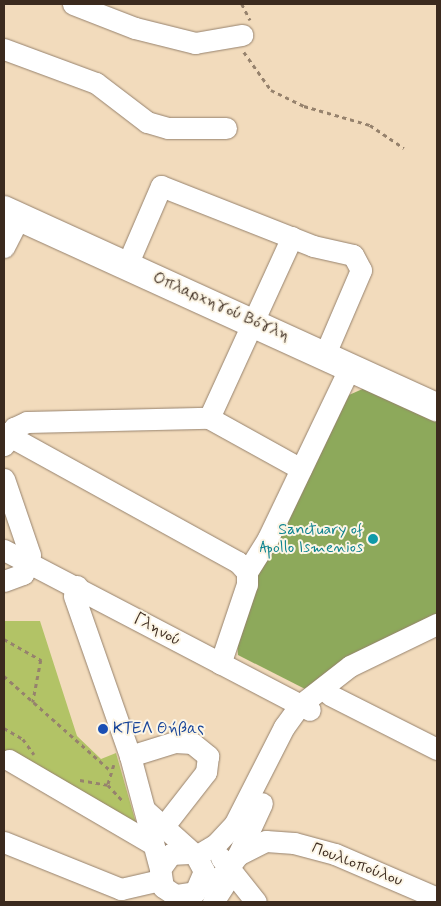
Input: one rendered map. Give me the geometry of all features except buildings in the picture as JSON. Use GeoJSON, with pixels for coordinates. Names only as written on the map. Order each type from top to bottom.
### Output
{"type":"FeatureCollection","features":[{"type":"Feature","properties":{"kind":"main road","name":"Οπλαρχηγού Βόγλη"},"geometry":{"type":"LineString","coordinates":[[12,214],[351,365],[437,407]]}},
{"type":"Feature","properties":{"kind":"street"},"geometry":{"type":"LineString","coordinates":[[74,4],[135,28],[195,43],[238,35]]}},
{"type":"Feature","properties":{"kind":"street"},"geometry":{"type":"LineString","coordinates":[[4,49],[96,83],[147,122],[168,128],[226,128]]}},
{"type":"Feature","properties":{"kind":"street"},"geometry":{"type":"LineString","coordinates":[[127,265],[161,186],[313,246],[342,250],[359,261],[361,270],[325,354]]}},
{"type":"Feature","properties":{"kind":"street"},"geometry":{"type":"LineString","coordinates":[[4,248],[12,214]]}},
{"type":"Feature","properties":{"kind":"street"},"geometry":{"type":"LineString","coordinates":[[209,418],[251,321],[292,237]]}},
{"type":"Feature","properties":{"kind":"street"},"geometry":{"type":"LineString","coordinates":[[220,664],[238,619],[247,572],[351,365]]}},
{"type":"Feature","properties":{"kind":"street"},"geometry":{"type":"LineString","coordinates":[[247,572],[221,551],[5,438],[27,422],[209,418],[300,469]]}},
{"type":"Feature","properties":{"kind":"street"},"geometry":{"type":"LineString","coordinates":[[4,479],[28,544],[30,564],[23,574],[4,581]]}},
{"type":"Feature","properties":{"kind":"street","name":"Γληνού"},"geometry":{"type":"LineString","coordinates":[[4,550],[77,586],[220,664],[305,707]]}},
{"type":"Feature","properties":{"kind":"street"},"geometry":{"type":"LineString","coordinates":[[77,586],[74,596],[130,756],[145,810],[158,835],[167,886]]}},
{"type":"Feature","properties":{"kind":"street"},"geometry":{"type":"LineString","coordinates":[[236,866],[305,707],[330,695],[437,628]]}},
{"type":"Feature","properties":{"kind":"street"},"geometry":{"type":"LineString","coordinates":[[167,886],[171,854],[197,853],[239,818],[284,728],[305,707],[350,666],[437,628]]}},
{"type":"Feature","properties":{"kind":"street"},"geometry":{"type":"LineString","coordinates":[[330,695],[437,749]]}},
{"type":"Feature","properties":{"kind":"street"},"geometry":{"type":"LineString","coordinates":[[130,756],[175,742],[192,744],[208,756],[206,772],[158,835]]}},
{"type":"Feature","properties":{"kind":"street"},"geometry":{"type":"LineString","coordinates":[[9,760],[158,835],[197,853],[236,866],[256,902]]}},
{"type":"Feature","properties":{"kind":"street","name":"Πουλιοπούλου"},"geometry":{"type":"LineString","coordinates":[[116,895],[167,886],[189,895],[206,894],[266,841],[294,843],[335,854],[425,897]]}},
{"type":"Feature","properties":{"kind":"street"},"geometry":{"type":"LineString","coordinates":[[4,842],[116,895]]}},
{"type":"Feature","properties":{"kind":"street"},"geometry":{"type":"LineString","coordinates":[[197,853],[204,871],[206,894]]}},
{"type":"Feature","properties":{"kind":"path"},"geometry":{"type":"LineString","coordinates":[[238,35],[271,90],[304,106],[370,125],[404,148]]}},
{"type":"Feature","properties":{"kind":"path"},"geometry":{"type":"LineString","coordinates":[[4,639],[41,660],[33,702]]}},
{"type":"Feature","properties":{"kind":"path"},"geometry":{"type":"LineString","coordinates":[[4,676],[110,770]]}},
{"type":"Feature","properties":{"kind":"green space"},"geometry":{"type":"Polygon","coordinates":[[[367,387],[437,420],[437,618],[309,691],[238,655],[237,642],[256,576],[340,399],[367,387]]]}},
{"type":"Feature","properties":{"kind":"green space"},"geometry":{"type":"Polygon","coordinates":[[[4,621],[40,621],[77,736],[101,759],[116,753],[138,830],[4,761],[4,621]]]}},
{"type":"Feature","properties":{"kind":"place","name":"Sanctuary of Apollo Ismenios"},"geometry":{"type":"Point","coordinates":[373,539]}},
{"type":"Feature","properties":{"kind":"place","name":"ΚΤΕΛ Θήβας"},"geometry":{"type":"Point","coordinates":[103,729]}}]}
